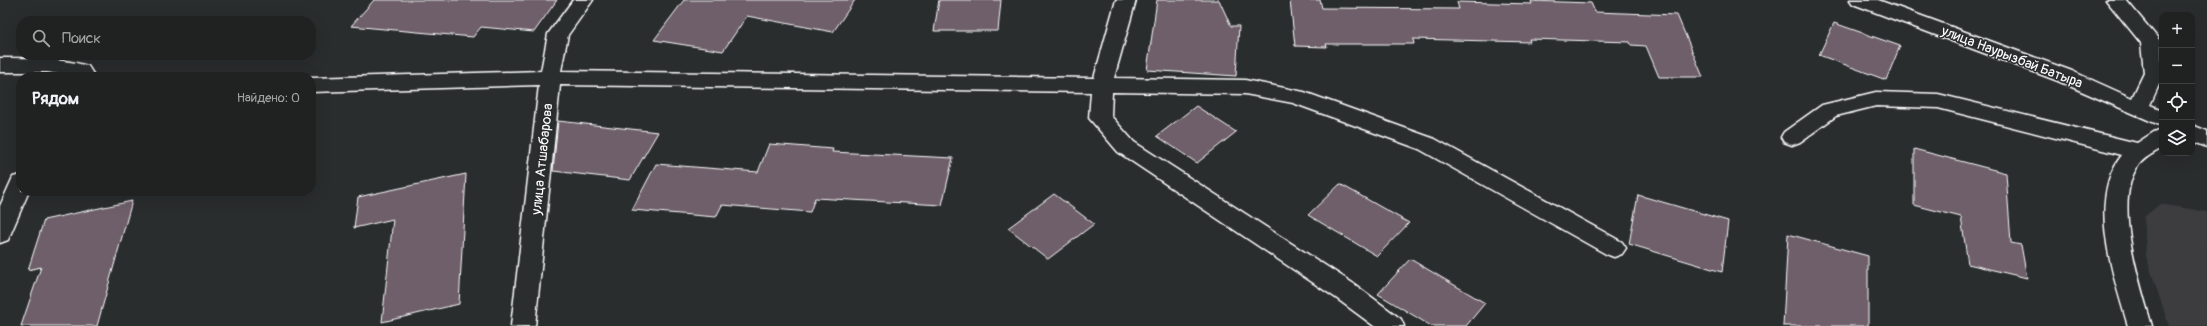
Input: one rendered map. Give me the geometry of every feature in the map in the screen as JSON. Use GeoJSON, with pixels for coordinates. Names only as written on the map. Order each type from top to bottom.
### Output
{"type":"FeatureCollection","features":[{"type":"Feature","properties":{"kind":"street","name":"улица Атшабарова"},"geometry":{"type":"LineString","coordinates":[[523,326],[550,78],[558,34],[583,0]]}},
{"type":"Feature","properties":{"kind":"street"},"geometry":{"type":"LineString","coordinates":[[1126,0],[1102,85],[1100,118],[1126,147],[1345,291],[1392,326]]}},
{"type":"Feature","properties":{"kind":"street","name":"улица Наурызбай Батыра"},"geometry":{"type":"LineString","coordinates":[[1860,0],[2065,76],[2159,118]]}},
{"type":"Feature","properties":{"kind":"street"},"geometry":{"type":"LineString","coordinates":[[2116,0],[2151,42],[2154,73],[2138,108]]}},
{"type":"Feature","properties":{"kind":"street"},"geometry":{"type":"LineString","coordinates":[[0,65],[47,64],[81,70],[82,72]]}},
{"type":"Feature","properties":{"kind":"street"},"geometry":{"type":"LineString","coordinates":[[316,84],[550,78],[1245,87],[1297,97],[1427,144],[1614,248]]}},
{"type":"Feature","properties":{"kind":"street"},"geometry":{"type":"LineString","coordinates":[[1792,137],[1829,110],[1876,99],[1938,101],[2142,152]]}},
{"type":"Feature","properties":{"kind":"street"},"geometry":{"type":"LineString","coordinates":[[2195,134],[2207,139]]}},
{"type":"Feature","properties":{"kind":"street"},"geometry":{"type":"LineString","coordinates":[[2140,326],[2119,249],[2117,197],[2129,162],[2159,139]]}},
{"type":"Feature","properties":{"kind":"street"},"geometry":{"type":"LineString","coordinates":[[0,234],[16,194]]}},
{"type":"Feature","properties":{"kind":"shaded area"},"geometry":{"type":"Polygon","coordinates":[[[2160,204],[2207,212],[2207,326],[2169,326],[2146,256],[2144,217],[2160,204]]]}},
{"type":"Feature","properties":{"kind":"building"},"geometry":{"type":"Polygon","coordinates":[[[374,0],[557,0],[534,32],[481,27],[473,37],[351,26],[374,0]]]}},
{"type":"Feature","properties":{"kind":"building"},"geometry":{"type":"Polygon","coordinates":[[[684,0],[855,0],[833,32],[747,16],[723,51],[654,40],[684,0]]]}},
{"type":"Feature","properties":{"kind":"building"},"geometry":{"type":"Polygon","coordinates":[[[939,0],[1001,0],[998,31],[934,31],[939,0]]]}},
{"type":"Feature","properties":{"kind":"building"},"geometry":{"type":"Polygon","coordinates":[[[1157,0],[1219,0],[1231,26],[1239,26],[1236,76],[1147,70],[1157,0]]]}},
{"type":"Feature","properties":{"kind":"building"},"geometry":{"type":"Polygon","coordinates":[[[1290,0],[1320,0],[1322,8],[1459,9],[1457,2],[1532,4],[1531,1],[1591,3],[1595,12],[1677,15],[1703,77],[1659,77],[1646,46],[1631,45],[1630,42],[1529,39],[1530,42],[1413,39],[1414,44],[1326,44],[1327,47],[1295,46],[1290,0]]]}},
{"type":"Feature","properties":{"kind":"building"},"geometry":{"type":"Polygon","coordinates":[[[1834,23],[1900,46],[1886,80],[1819,55],[1834,23]]]}},
{"type":"Feature","properties":{"kind":"building"},"geometry":{"type":"Polygon","coordinates":[[[1196,106],[1236,132],[1197,163],[1157,136],[1196,106]]]}},
{"type":"Feature","properties":{"kind":"building"},"geometry":{"type":"Polygon","coordinates":[[[558,121],[658,132],[630,180],[553,171],[558,121]]]}},
{"type":"Feature","properties":{"kind":"building"},"geometry":{"type":"Polygon","coordinates":[[[769,144],[833,149],[832,152],[953,158],[942,205],[815,198],[810,212],[722,205],[716,217],[632,210],[656,164],[758,172],[769,144]]]}},
{"type":"Feature","properties":{"kind":"building"},"geometry":{"type":"Polygon","coordinates":[[[1914,149],[2006,173],[2011,243],[2021,245],[2027,278],[1968,264],[1961,217],[1914,205],[1914,149]]]}},
{"type":"Feature","properties":{"kind":"building"},"geometry":{"type":"Polygon","coordinates":[[[466,174],[459,304],[382,322],[393,219],[354,228],[358,197],[466,174]]]}},
{"type":"Feature","properties":{"kind":"building"},"geometry":{"type":"Polygon","coordinates":[[[1340,184],[1409,223],[1377,256],[1308,215],[1340,184]]]}},
{"type":"Feature","properties":{"kind":"building"},"geometry":{"type":"Polygon","coordinates":[[[1054,194],[1094,224],[1048,259],[1008,228],[1054,194]]]}},
{"type":"Feature","properties":{"kind":"building"},"geometry":{"type":"Polygon","coordinates":[[[1638,195],[1728,221],[1722,272],[1629,244],[1638,195]]]}},
{"type":"Feature","properties":{"kind":"building"},"geometry":{"type":"Polygon","coordinates":[[[132,201],[97,326],[21,326],[41,267],[28,270],[44,220],[132,201]]]}},
{"type":"Feature","properties":{"kind":"building"},"geometry":{"type":"Polygon","coordinates":[[[1788,234],[1868,256],[1868,326],[1783,326],[1788,234]]]}},
{"type":"Feature","properties":{"kind":"building"},"geometry":{"type":"Polygon","coordinates":[[[1410,259],[1485,303],[1466,326],[1431,326],[1378,294],[1410,259]]]}}]}
